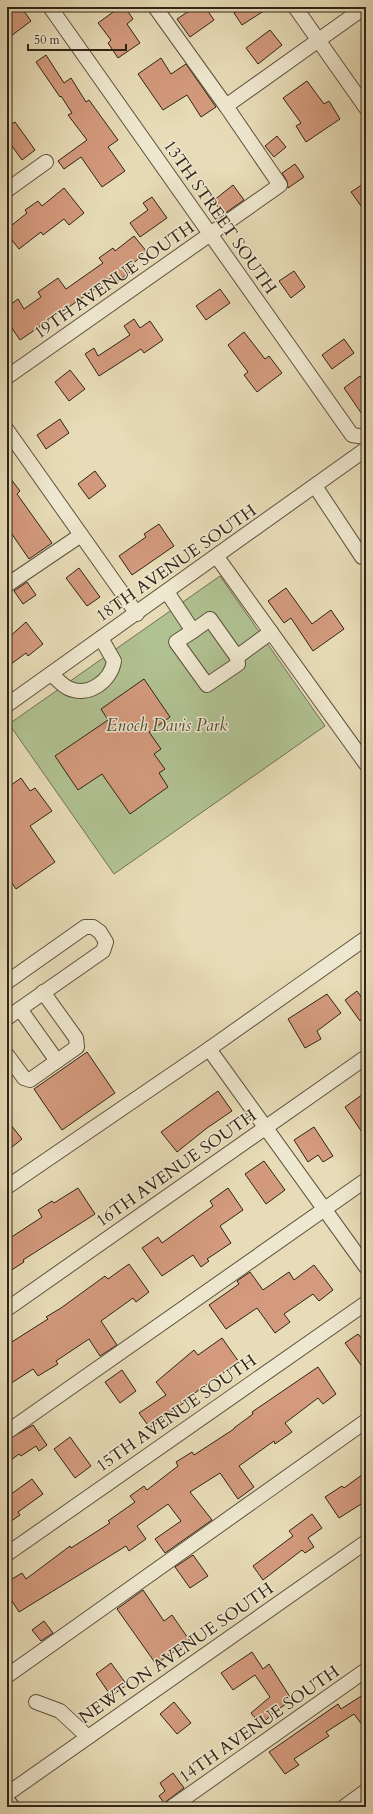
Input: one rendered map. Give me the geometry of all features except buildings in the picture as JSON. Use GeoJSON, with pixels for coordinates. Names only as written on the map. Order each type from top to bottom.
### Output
{"type":"FeatureCollection","features":[{"type":"Feature","properties":{"kind":"main road"},"geometry":{"type":"LineString","coordinates":[[7,1803],[10,1807]]}},
{"type":"Feature","properties":{"kind":"street","name":"13TH STREET SOUTH"},"geometry":{"type":"LineString","coordinates":[[50,7],[352,435],[366,437]]}},
{"type":"Feature","properties":{"kind":"street"},"geometry":{"type":"LineString","coordinates":[[155,7],[226,106],[365,7]]}},
{"type":"Feature","properties":{"kind":"street"},"geometry":{"type":"LineString","coordinates":[[294,7],[366,108]]}},
{"type":"Feature","properties":{"kind":"street","name":"19TH AVENUE SOUTH"},"geometry":{"type":"LineString","coordinates":[[7,377],[280,185],[226,106]]}},
{"type":"Feature","properties":{"kind":"street"},"geometry":{"type":"LineString","coordinates":[[7,190],[46,162]]}},
{"type":"Feature","properties":{"kind":"street"},"geometry":{"type":"LineString","coordinates":[[7,430],[137,614]]}},
{"type":"Feature","properties":{"kind":"street","name":"18TH AVENUE SOUTH"},"geometry":{"type":"LineString","coordinates":[[7,704],[137,614],[366,449]]}},
{"type":"Feature","properties":{"kind":"street"},"geometry":{"type":"LineString","coordinates":[[315,486],[362,556],[366,558]]}},
{"type":"Feature","properties":{"kind":"street"},"geometry":{"type":"LineString","coordinates":[[7,585],[81,535]]}},
{"type":"Feature","properties":{"kind":"street"},"geometry":{"type":"LineString","coordinates":[[217,557],[366,764]]}},
{"type":"Feature","properties":{"kind":"street"},"geometry":{"type":"LineString","coordinates":[[167,592],[193,630]]}},
{"type":"Feature","properties":{"kind":"street"},"geometry":{"type":"LineString","coordinates":[[210,619],[238,657],[238,664],[207,685],[176,642],[193,630],[210,619]]}},
{"type":"Feature","properties":{"kind":"street"},"geometry":{"type":"LineString","coordinates":[[238,657],[271,632]]}},
{"type":"Feature","properties":{"kind":"street"},"geometry":{"type":"LineString","coordinates":[[51,674],[66,688],[79,692],[92,690],[105,680],[113,670],[114,661],[101,638]]}},
{"type":"Feature","properties":{"kind":"street"},"geometry":{"type":"LineString","coordinates":[[7,982],[85,927],[93,926],[100,932],[106,942],[103,951],[7,1018]]}},
{"type":"Feature","properties":{"kind":"street"},"geometry":{"type":"LineString","coordinates":[[7,1187],[209,1049],[366,938]]}},
{"type":"Feature","properties":{"kind":"street"},"geometry":{"type":"LineString","coordinates":[[7,1055],[24,1078],[30,1080],[77,1047],[78,1043],[43,992]]}},
{"type":"Feature","properties":{"kind":"street"},"geometry":{"type":"LineString","coordinates":[[20,1009],[58,1061]]}},
{"type":"Feature","properties":{"kind":"street"},"geometry":{"type":"LineString","coordinates":[[209,1049],[366,1267]]}},
{"type":"Feature","properties":{"kind":"street","name":"16TH AVENUE SOUTH"},"geometry":{"type":"LineString","coordinates":[[7,1309],[366,1057]]}},
{"type":"Feature","properties":{"kind":"street"},"geometry":{"type":"LineString","coordinates":[[7,1432],[366,1180]]}},
{"type":"Feature","properties":{"kind":"street","name":"15TH AVENUE SOUTH"},"geometry":{"type":"LineString","coordinates":[[7,1554],[366,1303]]}},
{"type":"Feature","properties":{"kind":"street"},"geometry":{"type":"LineString","coordinates":[[7,1676],[366,1421]]}},
{"type":"Feature","properties":{"kind":"street","name":"NEWTON AVENUE SOUTH"},"geometry":{"type":"LineString","coordinates":[[7,1794],[366,1542]]}},
{"type":"Feature","properties":{"kind":"street","name":"14TH AVENUE SOUTH"},"geometry":{"type":"LineString","coordinates":[[172,1807],[366,1670]]}},
{"type":"Feature","properties":{"kind":"street"},"geometry":{"type":"LineString","coordinates":[[36,1702],[60,1711],[88,1737]]}},
{"type":"Feature","properties":{"kind":"street"},"geometry":{"type":"LineString","coordinates":[[344,1807],[366,1791]]}},
{"type":"Feature","properties":{"kind":"green space","name":"Enoch Davis Park"},"geometry":{"type":"Polygon","coordinates":[[[220,576],[325,726],[114,874],[9,724],[220,576]]]}}]}
